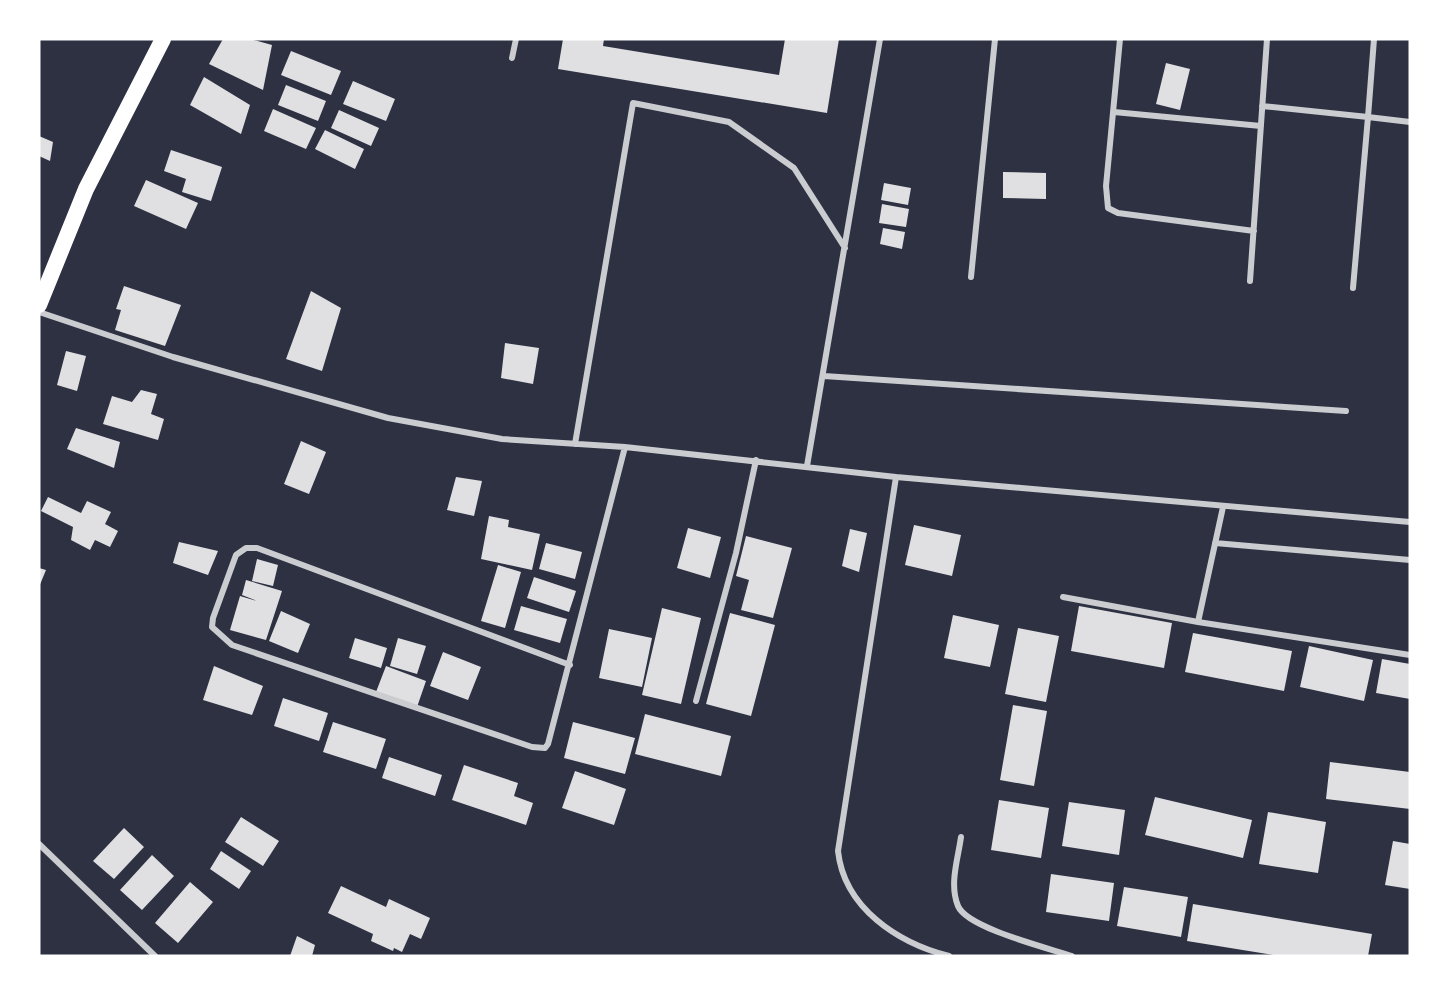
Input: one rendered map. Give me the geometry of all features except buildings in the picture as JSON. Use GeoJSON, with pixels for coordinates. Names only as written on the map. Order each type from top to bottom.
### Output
{"type":"FeatureCollection","features":[{"type":"Feature","properties":{"kind":"highway"},"geometry":{"type":"LineString","coordinates":[[39,305],[86,189],[163,39]]}},
{"type":"Feature","properties":{"kind":"street"},"geometry":{"type":"LineString","coordinates":[[512,58],[516,39]]}},
{"type":"Feature","properties":{"kind":"street"},"geometry":{"type":"LineString","coordinates":[[807,466],[880,39]]}},
{"type":"Feature","properties":{"kind":"street"},"geometry":{"type":"LineString","coordinates":[[971,277],[995,39]]}},
{"type":"Feature","properties":{"kind":"street"},"geometry":{"type":"LineString","coordinates":[[1120,39],[1106,186],[1108,208],[1118,213],[1254,231]]}},
{"type":"Feature","properties":{"kind":"street"},"geometry":{"type":"LineString","coordinates":[[1250,281],[1267,39]]}},
{"type":"Feature","properties":{"kind":"street"},"geometry":{"type":"LineString","coordinates":[[1353,288],[1374,39]]}},
{"type":"Feature","properties":{"kind":"street"},"geometry":{"type":"LineString","coordinates":[[575,444],[633,103],[729,122],[794,168],[845,248]]}},
{"type":"Feature","properties":{"kind":"street"},"geometry":{"type":"LineString","coordinates":[[1262,106],[1410,122]]}},
{"type":"Feature","properties":{"kind":"street"},"geometry":{"type":"LineString","coordinates":[[1114,112],[1261,126]]}},
{"type":"Feature","properties":{"kind":"street"},"geometry":{"type":"LineString","coordinates":[[39,312],[173,357],[388,418],[502,439],[625,447],[896,477],[1410,522]]}},
{"type":"Feature","properties":{"kind":"street"},"geometry":{"type":"LineString","coordinates":[[824,376],[1346,411]]}},
{"type":"Feature","properties":{"kind":"street"},"geometry":{"type":"LineString","coordinates":[[570,665],[503,642],[257,548],[246,548],[236,555],[213,618],[212,627],[232,645],[397,703],[539,748],[548,744],[570,665],[625,447]]}},
{"type":"Feature","properties":{"kind":"street"},"geometry":{"type":"LineString","coordinates":[[696,701],[736,553],[756,460]]}},
{"type":"Feature","properties":{"kind":"street"},"geometry":{"type":"LineString","coordinates":[[896,477],[838,851],[840,872],[852,894],[879,924],[921,949],[949,956]]}},
{"type":"Feature","properties":{"kind":"street"},"geometry":{"type":"LineString","coordinates":[[1198,622],[1222,507]]}},
{"type":"Feature","properties":{"kind":"street"},"geometry":{"type":"LineString","coordinates":[[1215,543],[1410,560]]}},
{"type":"Feature","properties":{"kind":"street"},"geometry":{"type":"LineString","coordinates":[[1064,597],[1198,622],[1410,655]]}},
{"type":"Feature","properties":{"kind":"street"},"geometry":{"type":"LineString","coordinates":[[962,837],[954,884],[958,908],[975,923],[1072,956]]}},
{"type":"Feature","properties":{"kind":"street"},"geometry":{"type":"LineString","coordinates":[[39,844],[155,956]]}}]}
